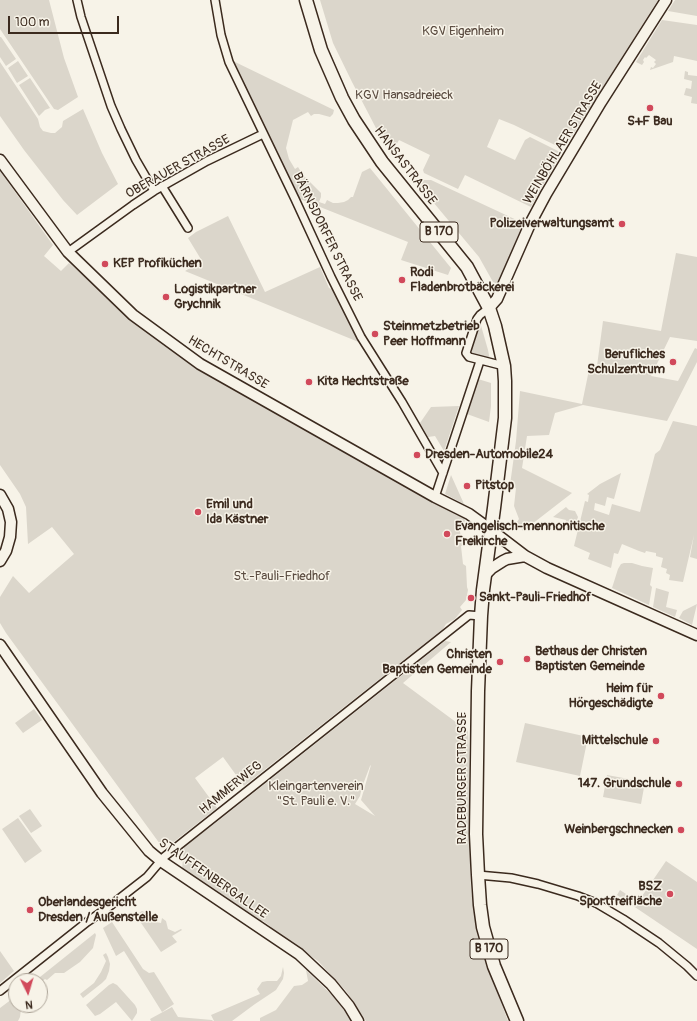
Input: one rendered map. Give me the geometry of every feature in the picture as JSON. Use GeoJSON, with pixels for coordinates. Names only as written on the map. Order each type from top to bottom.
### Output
{"type":"FeatureCollection","features":[{"type":"Feature","properties":{"kind":"main road","name":"HANSASTRASSE"},"geometry":{"type":"LineString","coordinates":[[306,0],[321,50],[342,98],[354,120],[382,162],[467,267],[488,308],[495,326],[504,366],[505,418],[491,530]]}},
{"type":"Feature","properties":{"kind":"main road","name":"RADEBURGER STRASSE"},"geometry":{"type":"LineString","coordinates":[[491,530],[481,616],[478,690],[476,834],[478,875],[480,905],[487,944],[498,978],[517,1021]]}},
{"type":"Feature","properties":{"kind":"street"},"geometry":{"type":"LineString","coordinates":[[77,0],[81,17],[111,106],[136,160],[154,191]]}},
{"type":"Feature","properties":{"kind":"street","name":"BÄRNSDORFER STRASSE"},"geometry":{"type":"LineString","coordinates":[[215,0],[221,35],[229,62],[331,277],[361,336],[443,473]]}},
{"type":"Feature","properties":{"kind":"street","name":"WEINBÖHLAER STRASSE"},"geometry":{"type":"LineString","coordinates":[[504,366],[480,361],[469,357],[466,353],[478,319],[480,315],[497,299],[530,224],[546,194],[602,101],[666,0]]}},
{"type":"Feature","properties":{"kind":"street","name":"OBERAUER STRASSE"},"geometry":{"type":"LineString","coordinates":[[68,252],[162,186],[207,161],[263,134]]}},
{"type":"Feature","properties":{"kind":"street","name":"HECHTSTRASSE"},"geometry":{"type":"LineString","coordinates":[[0,160],[68,252],[133,314],[200,364],[435,497],[468,514],[525,556],[547,568],[697,635]]}},
{"type":"Feature","properties":{"kind":"street"},"geometry":{"type":"LineString","coordinates":[[162,186],[188,228]]}},
{"type":"Feature","properties":{"kind":"street"},"geometry":{"type":"LineString","coordinates":[[435,497],[480,361]]}},
{"type":"Feature","properties":{"kind":"street"},"geometry":{"type":"LineString","coordinates":[[0,495],[8,509],[11,522],[10,537],[6,551],[0,561]]}},
{"type":"Feature","properties":{"kind":"street"},"geometry":{"type":"LineString","coordinates":[[485,574],[507,559],[525,556]]}},
{"type":"Feature","properties":{"kind":"street","name":"HAMMERWEG"},"geometry":{"type":"LineString","coordinates":[[0,991],[87,922],[148,877],[164,857],[469,615],[481,616]]}},
{"type":"Feature","properties":{"kind":"street","name":"STAUFFENBERGALLEE"},"geometry":{"type":"LineString","coordinates":[[0,645],[102,793],[149,851],[160,861],[299,954],[332,984],[349,1006],[358,1021]]}},
{"type":"Feature","properties":{"kind":"street"},"geometry":{"type":"LineString","coordinates":[[478,875],[511,878],[538,884],[596,903],[659,943],[697,976]]}},
{"type":"Feature","properties":{"kind":"green space"},"geometry":{"type":"Polygon","coordinates":[[[0,0],[49,0],[64,58],[78,97],[58,110],[54,109],[0,29],[0,0]]]}},
{"type":"Feature","properties":{"kind":"green space"},"geometry":{"type":"Polygon","coordinates":[[[320,0],[658,0],[567,144],[558,140],[555,145],[499,119],[487,147],[515,160],[525,140],[530,137],[562,153],[531,207],[465,175],[458,189],[424,173],[423,170],[430,155],[399,140],[392,152],[377,130],[333,43],[320,0]]]}},
{"type":"Feature","properties":{"kind":"green space"},"geometry":{"type":"Polygon","coordinates":[[[675,0],[697,0],[697,16],[668,11],[675,0]]]}},
{"type":"Feature","properties":{"kind":"green space"},"geometry":{"type":"Polygon","coordinates":[[[662,20],[697,25],[697,61],[674,56],[673,62],[650,70],[651,67],[653,68],[656,64],[654,62],[656,60],[649,55],[646,58],[645,57],[642,65],[636,62],[662,20]]]}},
{"type":"Feature","properties":{"kind":"green space"},"geometry":{"type":"Polygon","coordinates":[[[0,37],[16,59],[6,66],[0,57],[0,37]]]}},
{"type":"Feature","properties":{"kind":"green space"},"geometry":{"type":"Polygon","coordinates":[[[18,61],[28,76],[17,83],[8,68],[18,61]]]}},
{"type":"Feature","properties":{"kind":"green space"},"geometry":{"type":"Polygon","coordinates":[[[233,61],[334,110],[330,117],[319,114],[314,114],[311,116],[308,112],[293,120],[286,148],[289,159],[295,169],[298,167],[303,175],[321,193],[319,202],[325,204],[327,200],[333,203],[338,203],[344,202],[353,197],[362,172],[370,168],[451,268],[448,275],[401,260],[408,242],[300,199],[233,61]]]}},
{"type":"Feature","properties":{"kind":"green space"},"geometry":{"type":"Polygon","coordinates":[[[0,62],[38,119],[40,127],[43,131],[55,133],[62,127],[63,121],[83,109],[102,153],[118,184],[77,215],[63,200],[24,150],[0,116],[0,62]]]}},
{"type":"Feature","properties":{"kind":"green space"},"geometry":{"type":"Polygon","coordinates":[[[685,71],[688,72],[688,75],[697,76],[697,104],[691,103],[692,97],[684,95],[686,88],[691,89],[692,81],[684,79],[685,71]]]}},
{"type":"Feature","properties":{"kind":"green space"},"geometry":{"type":"Polygon","coordinates":[[[30,78],[50,108],[45,110],[39,116],[19,85],[30,78]]]}},
{"type":"Feature","properties":{"kind":"green space","name":"St.-Pauli-Friedhof"},"geometry":{"type":"Polygon","coordinates":[[[0,171],[53,245],[44,256],[61,271],[69,263],[130,319],[198,370],[265,406],[456,515],[464,518],[465,520],[464,524],[459,525],[461,538],[463,538],[464,545],[461,546],[463,564],[466,566],[468,590],[466,600],[460,607],[462,610],[455,619],[446,624],[443,629],[244,786],[223,757],[195,778],[217,808],[171,844],[160,844],[0,623],[0,597],[13,576],[29,593],[74,554],[52,527],[28,544],[26,507],[20,494],[0,465],[0,171]]]}},
{"type":"Feature","properties":{"kind":"green space"},"geometry":{"type":"Polygon","coordinates":[[[423,180],[431,180],[523,223],[498,284],[493,282],[479,257],[418,184],[423,180]]]}},
{"type":"Feature","properties":{"kind":"green space"},"geometry":{"type":"Polygon","coordinates":[[[228,216],[265,292],[320,267],[329,288],[335,290],[361,343],[185,271],[202,261],[188,238],[196,232],[228,216]]]}},
{"type":"Feature","properties":{"kind":"green space"},"geometry":{"type":"Polygon","coordinates":[[[676,253],[697,257],[697,341],[670,337],[651,376],[678,381],[695,348],[697,349],[697,362],[667,421],[583,405],[555,413],[549,435],[527,436],[522,468],[572,493],[523,531],[517,522],[519,519],[514,506],[516,488],[510,485],[516,441],[520,391],[582,404],[590,365],[597,366],[603,321],[661,331],[676,253]]]}},
{"type":"Feature","properties":{"kind":"green space"},"geometry":{"type":"Polygon","coordinates":[[[480,322],[490,360],[473,355],[472,352],[480,322]]]}},
{"type":"Feature","properties":{"kind":"green space"},"geometry":{"type":"Polygon","coordinates":[[[478,379],[491,383],[489,422],[467,414],[478,379]]]}},
{"type":"Feature","properties":{"kind":"green space"},"geometry":{"type":"Polygon","coordinates":[[[459,406],[444,451],[435,436],[428,437],[420,423],[431,407],[459,406]]]}},
{"type":"Feature","properties":{"kind":"green space"},"geometry":{"type":"Polygon","coordinates":[[[673,421],[697,426],[697,559],[690,557],[694,535],[683,582],[669,580],[670,575],[666,573],[667,569],[661,567],[663,558],[656,556],[656,553],[646,551],[645,553],[622,544],[618,554],[614,553],[611,568],[588,559],[590,553],[574,546],[585,501],[588,502],[589,495],[587,494],[600,484],[621,473],[614,499],[607,497],[605,506],[595,503],[594,510],[609,515],[612,504],[640,512],[655,454],[660,450],[673,421]]]}},
{"type":"Feature","properties":{"kind":"green space"},"geometry":{"type":"Polygon","coordinates":[[[451,475],[464,504],[445,494],[451,475]]]}},
{"type":"Feature","properties":{"kind":"green space"},"geometry":{"type":"Polygon","coordinates":[[[566,507],[569,510],[575,511],[578,517],[574,530],[564,528],[566,520],[553,517],[566,507]]]}},
{"type":"Feature","properties":{"kind":"green space"},"geometry":{"type":"Polygon","coordinates":[[[632,563],[653,568],[649,605],[612,588],[618,569],[621,564],[632,563]]]}},
{"type":"Feature","properties":{"kind":"green space"},"geometry":{"type":"Polygon","coordinates":[[[656,588],[669,592],[666,607],[677,610],[675,617],[653,607],[656,588]]]}},
{"type":"Feature","properties":{"kind":"green space"},"geometry":{"type":"Polygon","coordinates":[[[697,604],[692,625],[679,618],[683,611],[697,604]]]}},
{"type":"Feature","properties":{"kind":"green space","name":"Kleingartenverein \"St. Pauli e. V.\""},"geometry":{"type":"Polygon","coordinates":[[[445,641],[451,642],[403,683],[468,731],[470,865],[474,912],[481,946],[508,1021],[366,1021],[346,991],[318,961],[263,921],[260,921],[182,870],[184,847],[445,641]],[[371,765],[360,796],[355,804],[375,816],[361,800],[371,765]]]}},
{"type":"Feature","properties":{"kind":"green space"},"geometry":{"type":"Polygon","coordinates":[[[34,709],[42,720],[23,733],[15,723],[34,709]]]}},
{"type":"Feature","properties":{"kind":"green space"},"geometry":{"type":"Polygon","coordinates":[[[525,723],[588,737],[580,776],[516,762],[525,723]]]}},
{"type":"Feature","properties":{"kind":"green space"},"geometry":{"type":"Polygon","coordinates":[[[607,775],[645,782],[641,804],[603,797],[607,775]]]}},
{"type":"Feature","properties":{"kind":"green space"},"geometry":{"type":"Polygon","coordinates":[[[30,809],[42,826],[31,833],[19,816],[30,809]]]}},
{"type":"Feature","properties":{"kind":"green space"},"geometry":{"type":"Polygon","coordinates":[[[18,818],[42,851],[25,863],[2,829],[18,818]]]}},
{"type":"Feature","properties":{"kind":"green space","name":"BSZ Sportfreifläche"},"geometry":{"type":"Polygon","coordinates":[[[666,861],[697,882],[697,949],[617,895],[620,890],[638,902],[666,861]]]}},
{"type":"Feature","properties":{"kind":"green space"},"geometry":{"type":"Polygon","coordinates":[[[142,911],[151,915],[150,921],[161,923],[162,918],[166,921],[168,929],[175,932],[181,929],[182,930],[172,936],[177,942],[161,952],[139,920],[140,919],[137,914],[142,911]]]}},
{"type":"Feature","properties":{"kind":"green space"},"geometry":{"type":"Polygon","coordinates":[[[112,922],[143,969],[149,973],[154,972],[174,1004],[162,1012],[124,951],[116,956],[103,928],[112,922]]]}},
{"type":"Feature","properties":{"kind":"green space"},"geometry":{"type":"Polygon","coordinates":[[[95,933],[96,935],[93,948],[80,962],[64,973],[55,973],[48,979],[48,973],[45,973],[95,933]]]}},
{"type":"Feature","properties":{"kind":"green space"},"geometry":{"type":"Polygon","coordinates":[[[0,951],[14,971],[8,973],[8,976],[0,983],[0,951]]]}},
{"type":"Feature","properties":{"kind":"green space"},"geometry":{"type":"Polygon","coordinates":[[[106,953],[110,964],[106,979],[83,998],[80,994],[94,983],[101,972],[106,961],[103,955],[106,953]]]}},
{"type":"Feature","properties":{"kind":"green space"},"geometry":{"type":"Polygon","coordinates":[[[283,967],[283,979],[276,990],[232,1021],[214,1021],[211,1015],[260,994],[257,989],[262,982],[277,981],[281,976],[283,967]]]}},
{"type":"Feature","properties":{"kind":"green space"},"geometry":{"type":"Polygon","coordinates":[[[306,970],[337,1000],[351,1021],[260,1021],[260,1018],[276,1010],[294,986],[302,985],[308,981],[306,970]]]}},
{"type":"Feature","properties":{"kind":"green space"},"geometry":{"type":"Polygon","coordinates":[[[113,983],[117,985],[137,1009],[137,1013],[132,1021],[116,1002],[95,1016],[86,1005],[113,983]]]}},
{"type":"Feature","properties":{"kind":"green space"},"geometry":{"type":"Polygon","coordinates":[[[8,1002],[8,1013],[20,1013],[18,1021],[0,1021],[0,1008],[8,1002]]]}},
{"type":"Feature","properties":{"kind":"green space"},"geometry":{"type":"Polygon","coordinates":[[[172,1007],[178,1017],[213,1021],[151,1021],[150,1019],[172,1007]]]}},
{"type":"Feature","properties":{"kind":"place","name":"S+F Bau"},"geometry":{"type":"Point","coordinates":[650,108]}},
{"type":"Feature","properties":{"kind":"place","name":"Polizeiverwaltungsamt"},"geometry":{"type":"Point","coordinates":[622,224]}},
{"type":"Feature","properties":{"kind":"place","name":"KEP Profiküchen"},"geometry":{"type":"Point","coordinates":[105,264]}},
{"type":"Feature","properties":{"kind":"place","name":"Rodi Fladenbrotbäckerei"},"geometry":{"type":"Point","coordinates":[402,280]}},
{"type":"Feature","properties":{"kind":"place","name":"Logistikpartner Grychnik"},"geometry":{"type":"Point","coordinates":[166,297]}},
{"type":"Feature","properties":{"kind":"place","name":"Steinmetzbetrieb Peer Hoffmann"},"geometry":{"type":"Point","coordinates":[375,334]}},
{"type":"Feature","properties":{"kind":"place","name":"Berufliches Schulzentrum"},"geometry":{"type":"Point","coordinates":[673,362]}},
{"type":"Feature","properties":{"kind":"place","name":"Kita Hechtstraße"},"geometry":{"type":"Point","coordinates":[309,382]}},
{"type":"Feature","properties":{"kind":"place","name":"Dresden-Automobile24"},"geometry":{"type":"Point","coordinates":[417,455]}},
{"type":"Feature","properties":{"kind":"place","name":"Pitstop"},"geometry":{"type":"Point","coordinates":[467,486]}},
{"type":"Feature","properties":{"kind":"place","name":"Emil und Ida Kästner"},"geometry":{"type":"Point","coordinates":[198,512]}},
{"type":"Feature","properties":{"kind":"place","name":"Evangelisch-mennonitische Freikirche"},"geometry":{"type":"Point","coordinates":[447,534]}},
{"type":"Feature","properties":{"kind":"place","name":"Sankt-Pauli-Friedhof"},"geometry":{"type":"Point","coordinates":[471,598]}},
{"type":"Feature","properties":{"kind":"place","name":"Bethaus der Christen Baptisten Gemeinde"},"geometry":{"type":"Point","coordinates":[527,659]}},
{"type":"Feature","properties":{"kind":"place","name":"Christen Baptisten Gemeinde"},"geometry":{"type":"Point","coordinates":[500,662]}},
{"type":"Feature","properties":{"kind":"place","name":"Heim für Hörgeschädigte"},"geometry":{"type":"Point","coordinates":[661,696]}},
{"type":"Feature","properties":{"kind":"place","name":"Mittelschule"},"geometry":{"type":"Point","coordinates":[656,741]}},
{"type":"Feature","properties":{"kind":"place","name":"147. Grundschule"},"geometry":{"type":"Point","coordinates":[679,784]}},
{"type":"Feature","properties":{"kind":"place","name":"Weinbergschnecken"},"geometry":{"type":"Point","coordinates":[681,830]}},
{"type":"Feature","properties":{"kind":"place","name":"BSZ Sportfreifläche"},"geometry":{"type":"Point","coordinates":[670,894]}},
{"type":"Feature","properties":{"kind":"place","name":"Oberlandesgericht Dresden / Außenstelle"},"geometry":{"type":"Point","coordinates":[30,910]}},
{"type":"Feature","properties":{"kind":"park label","name":"KGV Eigenheim"},"geometry":{"type":"Point","coordinates":[463,32]}},
{"type":"Feature","properties":{"kind":"park label","name":"KGV Hansadreieck"},"geometry":{"type":"Point","coordinates":[404,96]}}]}
